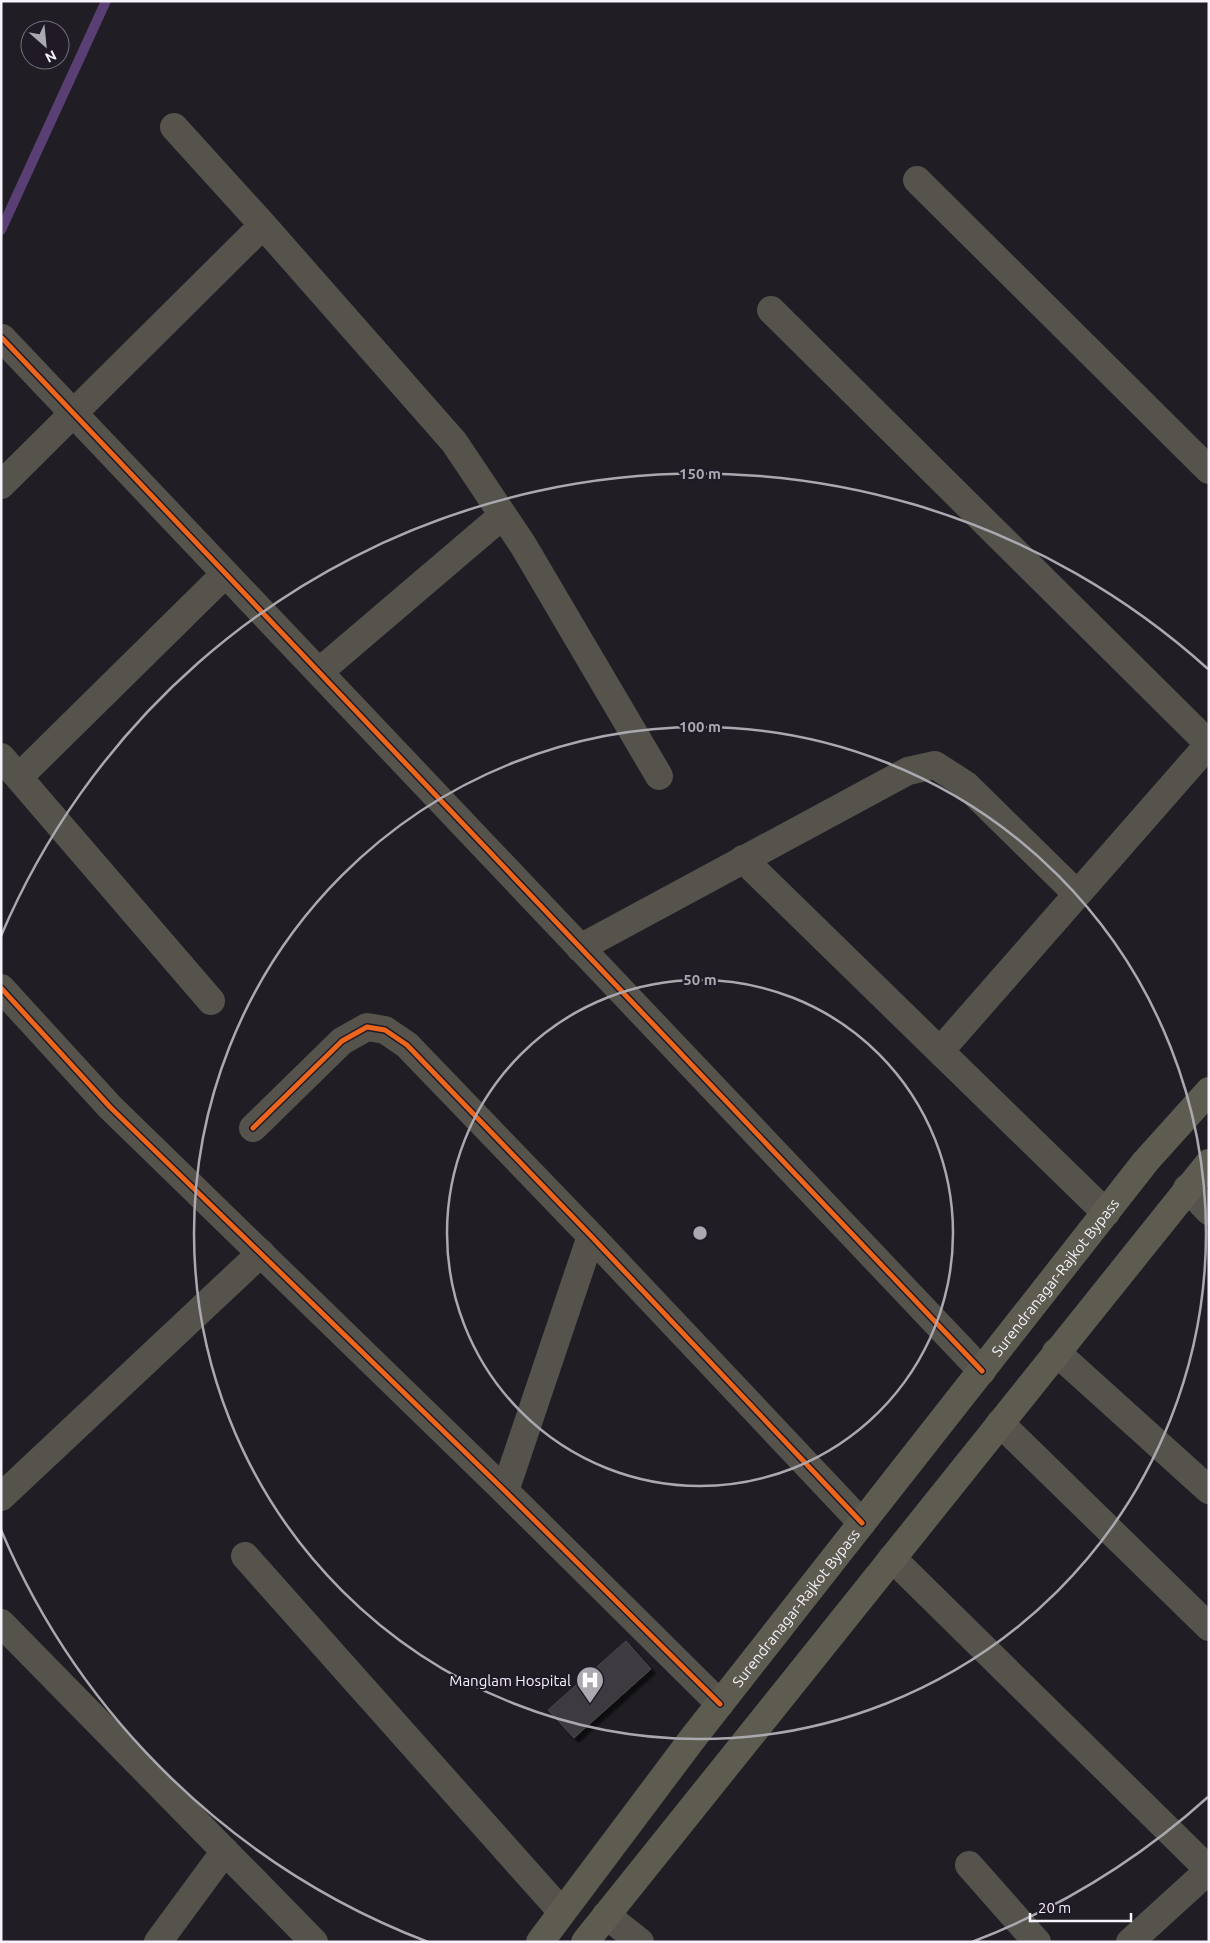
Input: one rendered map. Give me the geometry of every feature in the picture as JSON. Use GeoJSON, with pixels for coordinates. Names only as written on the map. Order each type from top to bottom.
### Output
{"type":"FeatureCollection","features":[{"type":"Feature","properties":{"kind":"main road","name":"Surendranagar-Rajkot Bypass"},"geometry":{"type":"LineString","coordinates":[[540,1942],[720,1704],[1146,1161],[1209,1091]]}},
{"type":"Feature","properties":{"kind":"main road"},"geometry":{"type":"LineString","coordinates":[[585,1942],[1187,1188],[1209,1163]]}},
{"type":"Feature","properties":{"kind":"street"},"geometry":{"type":"LineString","coordinates":[[174,127],[454,442],[504,515],[659,776]]}},
{"type":"Feature","properties":{"kind":"street"},"geometry":{"type":"LineString","coordinates":[[917,180],[1209,470]]}},
{"type":"Feature","properties":{"kind":"street"},"geometry":{"type":"LineString","coordinates":[[1,485],[74,415],[263,225]]}},
{"type":"Feature","properties":{"kind":"street"},"geometry":{"type":"LineString","coordinates":[[771,310],[1209,744],[940,1051]]}},
{"type":"Feature","properties":{"kind":"street"},"geometry":{"type":"LineString","coordinates":[[2,338],[982,1371]]}},
{"type":"Feature","properties":{"kind":"street"},"geometry":{"type":"LineString","coordinates":[[319,672],[504,515]]}},
{"type":"Feature","properties":{"kind":"street"},"geometry":{"type":"LineString","coordinates":[[19,777],[225,574]]}},
{"type":"Feature","properties":{"kind":"street"},"geometry":{"type":"LineString","coordinates":[[1,757],[211,1002]]}},
{"type":"Feature","properties":{"kind":"street"},"geometry":{"type":"LineString","coordinates":[[580,948],[908,771],[935,765],[966,785],[1077,894]]}},
{"type":"Feature","properties":{"kind":"street"},"geometry":{"type":"LineString","coordinates":[[743,859],[1106,1213]]}},
{"type":"Feature","properties":{"kind":"street"},"geometry":{"type":"LineString","coordinates":[[1,988],[110,1107],[505,1490],[720,1704]]}},
{"type":"Feature","properties":{"kind":"street"},"geometry":{"type":"LineString","coordinates":[[253,1128],[342,1041],[367,1027],[385,1030],[407,1045],[591,1236],[862,1523]]}},
{"type":"Feature","properties":{"kind":"street"},"geometry":{"type":"LineString","coordinates":[[1187,1188],[1209,1210]]}},
{"type":"Feature","properties":{"kind":"street"},"geometry":{"type":"LineString","coordinates":[[505,1490],[591,1236]]}},
{"type":"Feature","properties":{"kind":"street"},"geometry":{"type":"LineString","coordinates":[[1,1497],[261,1253]]}},
{"type":"Feature","properties":{"kind":"street"},"geometry":{"type":"LineString","coordinates":[[1056,1352],[1209,1490]]}},
{"type":"Feature","properties":{"kind":"street"},"geometry":{"type":"LineString","coordinates":[[1000,1423],[1209,1627]]}},
{"type":"Feature","properties":{"kind":"street"},"geometry":{"type":"LineString","coordinates":[[245,1556],[562,1912]]}},
{"type":"Feature","properties":{"kind":"street"},"geometry":{"type":"LineString","coordinates":[[892,1558],[1209,1870],[1130,1942]]}},
{"type":"Feature","properties":{"kind":"street"},"geometry":{"type":"LineString","coordinates":[[1,1623],[314,1942]]}},
{"type":"Feature","properties":{"kind":"street"},"geometry":{"type":"LineString","coordinates":[[158,1942],[225,1851]]}},
{"type":"Feature","properties":{"kind":"street"},"geometry":{"type":"LineString","coordinates":[[969,1865],[1037,1942]]}},
{"type":"Feature","properties":{"kind":"street"},"geometry":{"type":"LineString","coordinates":[[606,1916],[640,1942]]}},
{"type":"Feature","properties":{"kind":"building"},"geometry":{"type":"Polygon","coordinates":[[[626,1641],[651,1669],[574,1738],[548,1710],[626,1641]]]}},
{"type":"Feature","properties":{"kind":"waterway"},"geometry":{"type":"LineString","coordinates":[[1,230],[106,1]]}},
{"type":"Feature","properties":{"kind":"cycle path"},"geometry":{"type":"LineString","coordinates":[[2,338],[982,1371]]}},
{"type":"Feature","properties":{"kind":"cycle path"},"geometry":{"type":"LineString","coordinates":[[1,988],[110,1107],[505,1491],[720,1704]]}},
{"type":"Feature","properties":{"kind":"cycle path"},"geometry":{"type":"LineString","coordinates":[[253,1128],[342,1041],[367,1027],[385,1030],[407,1045],[591,1236],[862,1523]]}},
{"type":"Feature","properties":{"kind":"place","name":"Manglam Hospital"},"geometry":{"type":"Point","coordinates":[590,1704]}}]}
